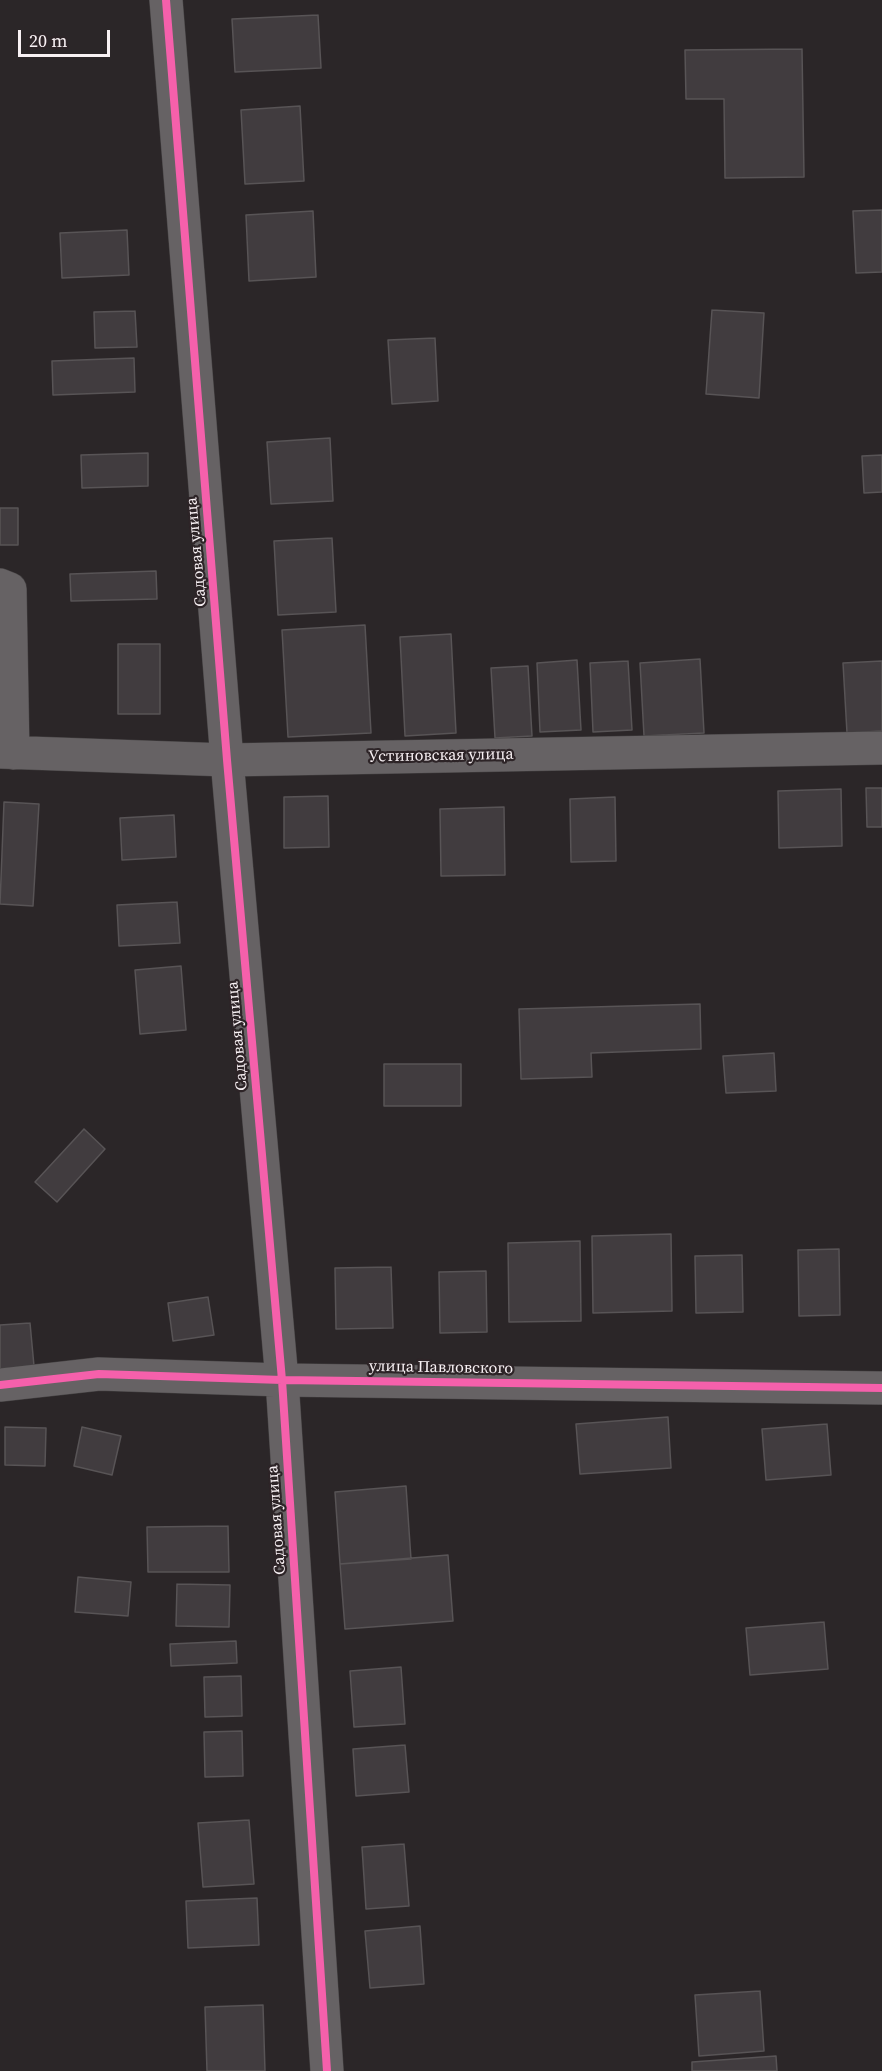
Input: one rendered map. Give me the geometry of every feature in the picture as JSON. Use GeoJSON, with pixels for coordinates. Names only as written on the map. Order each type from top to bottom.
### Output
{"type":"FeatureCollection","features":[{"type":"Feature","properties":{"kind":"street","name":"Садовая улица"},"geometry":{"type":"LineString","coordinates":[[166,0],[228,760],[282,1380],[327,2071]]}},
{"type":"Feature","properties":{"kind":"street"},"geometry":{"type":"LineString","coordinates":[[0,585],[10,589],[7,752]]}},
{"type":"Feature","properties":{"kind":"street","name":"Устиновская улица"},"geometry":{"type":"LineString","coordinates":[[7,752],[228,760],[882,748]]}},
{"type":"Feature","properties":{"kind":"street","name":"улица Павловского"},"geometry":{"type":"LineString","coordinates":[[0,1385],[99,1374],[282,1380],[882,1388]]}},
{"type":"Feature","properties":{"kind":"building"},"geometry":{"type":"Polygon","coordinates":[[[318,15],[321,68],[235,72],[232,19],[318,15]]]}},
{"type":"Feature","properties":{"kind":"building"},"geometry":{"type":"Polygon","coordinates":[[[802,49],[804,177],[725,178],[724,99],[686,99],[685,50],[802,49]]]}},
{"type":"Feature","properties":{"kind":"building"},"geometry":{"type":"Polygon","coordinates":[[[300,106],[304,181],[245,184],[241,110],[300,106]]]}},
{"type":"Feature","properties":{"kind":"building"},"geometry":{"type":"Polygon","coordinates":[[[882,210],[882,272],[856,273],[853,211],[882,210]]]}},
{"type":"Feature","properties":{"kind":"building"},"geometry":{"type":"Polygon","coordinates":[[[313,211],[316,277],[249,281],[246,215],[313,211]]]}},
{"type":"Feature","properties":{"kind":"building"},"geometry":{"type":"Polygon","coordinates":[[[127,230],[129,275],[62,278],[60,233],[127,230]]]}},
{"type":"Feature","properties":{"kind":"building"},"geometry":{"type":"Polygon","coordinates":[[[712,310],[764,313],[759,398],[706,394],[712,310]]]}},
{"type":"Feature","properties":{"kind":"building"},"geometry":{"type":"Polygon","coordinates":[[[135,311],[137,347],[95,348],[94,312],[135,311]]]}},
{"type":"Feature","properties":{"kind":"building"},"geometry":{"type":"Polygon","coordinates":[[[435,338],[438,401],[392,404],[388,340],[435,338]]]}},
{"type":"Feature","properties":{"kind":"building"},"geometry":{"type":"Polygon","coordinates":[[[134,358],[135,392],[53,395],[52,361],[134,358]]]}},
{"type":"Feature","properties":{"kind":"building"},"geometry":{"type":"Polygon","coordinates":[[[330,438],[333,501],[271,504],[267,442],[330,438]]]}},
{"type":"Feature","properties":{"kind":"building"},"geometry":{"type":"Polygon","coordinates":[[[148,453],[148,486],[82,488],[81,455],[148,453]]]}},
{"type":"Feature","properties":{"kind":"building"},"geometry":{"type":"Polygon","coordinates":[[[882,455],[882,492],[864,493],[862,456],[882,455]]]}},
{"type":"Feature","properties":{"kind":"building"},"geometry":{"type":"Polygon","coordinates":[[[0,508],[18,508],[18,545],[0,545],[0,508]]]}},
{"type":"Feature","properties":{"kind":"building"},"geometry":{"type":"Polygon","coordinates":[[[332,538],[336,612],[278,615],[274,541],[332,538]]]}},
{"type":"Feature","properties":{"kind":"building"},"geometry":{"type":"Polygon","coordinates":[[[156,571],[157,599],[71,601],[70,574],[156,571]]]}},
{"type":"Feature","properties":{"kind":"building"},"geometry":{"type":"Polygon","coordinates":[[[365,625],[371,733],[288,737],[282,630],[365,625]]]}},
{"type":"Feature","properties":{"kind":"building"},"geometry":{"type":"Polygon","coordinates":[[[451,634],[456,733],[405,736],[400,637],[451,634]]]}},
{"type":"Feature","properties":{"kind":"building"},"geometry":{"type":"Polygon","coordinates":[[[118,644],[160,644],[160,714],[118,714],[118,644]]]}},
{"type":"Feature","properties":{"kind":"building"},"geometry":{"type":"Polygon","coordinates":[[[700,659],[704,733],[644,736],[640,663],[700,659]]]}},
{"type":"Feature","properties":{"kind":"building"},"geometry":{"type":"Polygon","coordinates":[[[577,660],[581,730],[540,732],[537,663],[577,660]]]}},
{"type":"Feature","properties":{"kind":"building"},"geometry":{"type":"Polygon","coordinates":[[[628,661],[632,730],[593,732],[590,663],[628,661]]]}},
{"type":"Feature","properties":{"kind":"building"},"geometry":{"type":"Polygon","coordinates":[[[882,661],[882,731],[847,733],[843,663],[882,661]]]}},
{"type":"Feature","properties":{"kind":"building"},"geometry":{"type":"Polygon","coordinates":[[[528,666],[532,736],[495,738],[491,668],[528,666]]]}},
{"type":"Feature","properties":{"kind":"building"},"geometry":{"type":"Polygon","coordinates":[[[866,788],[882,788],[882,827],[867,827],[866,788]]]}},
{"type":"Feature","properties":{"kind":"building"},"geometry":{"type":"Polygon","coordinates":[[[841,789],[842,846],[779,848],[778,791],[841,789]]]}},
{"type":"Feature","properties":{"kind":"building"},"geometry":{"type":"Polygon","coordinates":[[[328,796],[329,847],[284,848],[284,797],[328,796]]]}},
{"type":"Feature","properties":{"kind":"building"},"geometry":{"type":"Polygon","coordinates":[[[615,797],[616,861],[571,862],[570,799],[615,797]]]}},
{"type":"Feature","properties":{"kind":"building"},"geometry":{"type":"Polygon","coordinates":[[[4,802],[39,804],[33,906],[0,904],[4,802]]]}},
{"type":"Feature","properties":{"kind":"building"},"geometry":{"type":"Polygon","coordinates":[[[504,807],[505,875],[441,876],[440,809],[504,807]]]}},
{"type":"Feature","properties":{"kind":"building"},"geometry":{"type":"Polygon","coordinates":[[[174,815],[176,857],[122,860],[120,818],[174,815]]]}},
{"type":"Feature","properties":{"kind":"building"},"geometry":{"type":"Polygon","coordinates":[[[177,902],[180,943],[119,946],[117,905],[177,902]]]}},
{"type":"Feature","properties":{"kind":"building"},"geometry":{"type":"Polygon","coordinates":[[[181,966],[186,1030],[140,1034],[135,970],[181,966]]]}},
{"type":"Feature","properties":{"kind":"building"},"geometry":{"type":"Polygon","coordinates":[[[700,1004],[701,1049],[591,1053],[592,1077],[521,1079],[519,1009],[700,1004]]]}},
{"type":"Feature","properties":{"kind":"building"},"geometry":{"type":"Polygon","coordinates":[[[774,1053],[776,1091],[726,1093],[723,1056],[774,1053]]]}},
{"type":"Feature","properties":{"kind":"building"},"geometry":{"type":"Polygon","coordinates":[[[384,1064],[461,1064],[461,1106],[384,1106],[384,1064]]]}},
{"type":"Feature","properties":{"kind":"building"},"geometry":{"type":"Polygon","coordinates":[[[84,1129],[105,1149],[57,1202],[35,1182],[84,1129]]]}},
{"type":"Feature","properties":{"kind":"building"},"geometry":{"type":"Polygon","coordinates":[[[671,1234],[672,1311],[593,1313],[592,1236],[671,1234]]]}},
{"type":"Feature","properties":{"kind":"building"},"geometry":{"type":"Polygon","coordinates":[[[580,1241],[581,1321],[509,1322],[508,1243],[580,1241]]]}},
{"type":"Feature","properties":{"kind":"building"},"geometry":{"type":"Polygon","coordinates":[[[839,1249],[840,1315],[799,1316],[798,1250],[839,1249]]]}},
{"type":"Feature","properties":{"kind":"building"},"geometry":{"type":"Polygon","coordinates":[[[742,1255],[743,1312],[696,1313],[695,1256],[742,1255]]]}},
{"type":"Feature","properties":{"kind":"building"},"geometry":{"type":"Polygon","coordinates":[[[391,1267],[393,1328],[336,1329],[335,1268],[391,1267]]]}},
{"type":"Feature","properties":{"kind":"building"},"geometry":{"type":"Polygon","coordinates":[[[486,1271],[487,1332],[440,1333],[439,1272],[486,1271]]]}},
{"type":"Feature","properties":{"kind":"building"},"geometry":{"type":"Polygon","coordinates":[[[208,1297],[214,1335],[173,1341],[168,1303],[208,1297]]]}},
{"type":"Feature","properties":{"kind":"building"},"geometry":{"type":"Polygon","coordinates":[[[30,1323],[34,1366],[0,1369],[0,1325],[30,1323]]]}},
{"type":"Feature","properties":{"kind":"building"},"geometry":{"type":"Polygon","coordinates":[[[668,1417],[671,1468],[580,1474],[576,1424],[668,1417]]]}},
{"type":"Feature","properties":{"kind":"building"},"geometry":{"type":"Polygon","coordinates":[[[827,1424],[831,1475],[766,1480],[762,1429],[827,1424]]]}},
{"type":"Feature","properties":{"kind":"building"},"geometry":{"type":"Polygon","coordinates":[[[5,1427],[46,1428],[45,1466],[5,1465],[5,1427]]]}},
{"type":"Feature","properties":{"kind":"building"},"geometry":{"type":"Polygon","coordinates":[[[82,1427],[121,1436],[112,1475],[74,1466],[82,1427]]]}},
{"type":"Feature","properties":{"kind":"building"},"geometry":{"type":"Polygon","coordinates":[[[406,1486],[411,1559],[340,1564],[335,1492],[406,1486]]]}},
{"type":"Feature","properties":{"kind":"building"},"geometry":{"type":"Polygon","coordinates":[[[228,1526],[229,1572],[148,1572],[147,1527],[228,1526]]]}},
{"type":"Feature","properties":{"kind":"building"},"geometry":{"type":"Polygon","coordinates":[[[448,1555],[453,1621],[345,1629],[340,1564],[448,1555]]]}},
{"type":"Feature","properties":{"kind":"building"},"geometry":{"type":"Polygon","coordinates":[[[78,1577],[131,1582],[128,1616],[75,1612],[78,1577]]]}},
{"type":"Feature","properties":{"kind":"building"},"geometry":{"type":"Polygon","coordinates":[[[177,1584],[230,1585],[229,1627],[176,1626],[177,1584]]]}},
{"type":"Feature","properties":{"kind":"building"},"geometry":{"type":"Polygon","coordinates":[[[824,1622],[828,1669],[750,1675],[746,1628],[824,1622]]]}},
{"type":"Feature","properties":{"kind":"building"},"geometry":{"type":"Polygon","coordinates":[[[236,1641],[237,1663],[171,1666],[170,1644],[236,1641]]]}},
{"type":"Feature","properties":{"kind":"building"},"geometry":{"type":"Polygon","coordinates":[[[401,1667],[405,1724],[354,1727],[350,1671],[401,1667]]]}},
{"type":"Feature","properties":{"kind":"building"},"geometry":{"type":"Polygon","coordinates":[[[241,1676],[242,1716],[205,1717],[204,1677],[241,1676]]]}},
{"type":"Feature","properties":{"kind":"building"},"geometry":{"type":"Polygon","coordinates":[[[242,1731],[243,1776],[205,1777],[204,1732],[242,1731]]]}},
{"type":"Feature","properties":{"kind":"building"},"geometry":{"type":"Polygon","coordinates":[[[405,1745],[409,1792],[356,1796],[353,1749],[405,1745]]]}},
{"type":"Feature","properties":{"kind":"building"},"geometry":{"type":"Polygon","coordinates":[[[249,1820],[254,1884],[203,1887],[198,1823],[249,1820]]]}},
{"type":"Feature","properties":{"kind":"building"},"geometry":{"type":"Polygon","coordinates":[[[404,1844],[409,1906],[366,1909],[362,1847],[404,1844]]]}},
{"type":"Feature","properties":{"kind":"building"},"geometry":{"type":"Polygon","coordinates":[[[257,1898],[259,1945],[188,1948],[186,1901],[257,1898]]]}},
{"type":"Feature","properties":{"kind":"building"},"geometry":{"type":"Polygon","coordinates":[[[420,1926],[424,1984],[370,1988],[365,1931],[420,1926]]]}},
{"type":"Feature","properties":{"kind":"building"},"geometry":{"type":"Polygon","coordinates":[[[760,1991],[764,2051],[699,2056],[695,1995],[760,1991]]]}},
{"type":"Feature","properties":{"kind":"building"},"geometry":{"type":"Polygon","coordinates":[[[263,2005],[265,2071],[207,2071],[205,2007],[263,2005]]]}},
{"type":"Feature","properties":{"kind":"building"},"geometry":{"type":"Polygon","coordinates":[[[776,2056],[777,2071],[692,2071],[692,2062],[776,2056]]]}},
{"type":"Feature","properties":{"kind":"cycle path"},"geometry":{"type":"LineString","coordinates":[[166,0],[227,760],[282,1380],[327,2071]]}},
{"type":"Feature","properties":{"kind":"cycle path"},"geometry":{"type":"LineString","coordinates":[[0,1385],[99,1374],[282,1380],[882,1388]]}}]}
